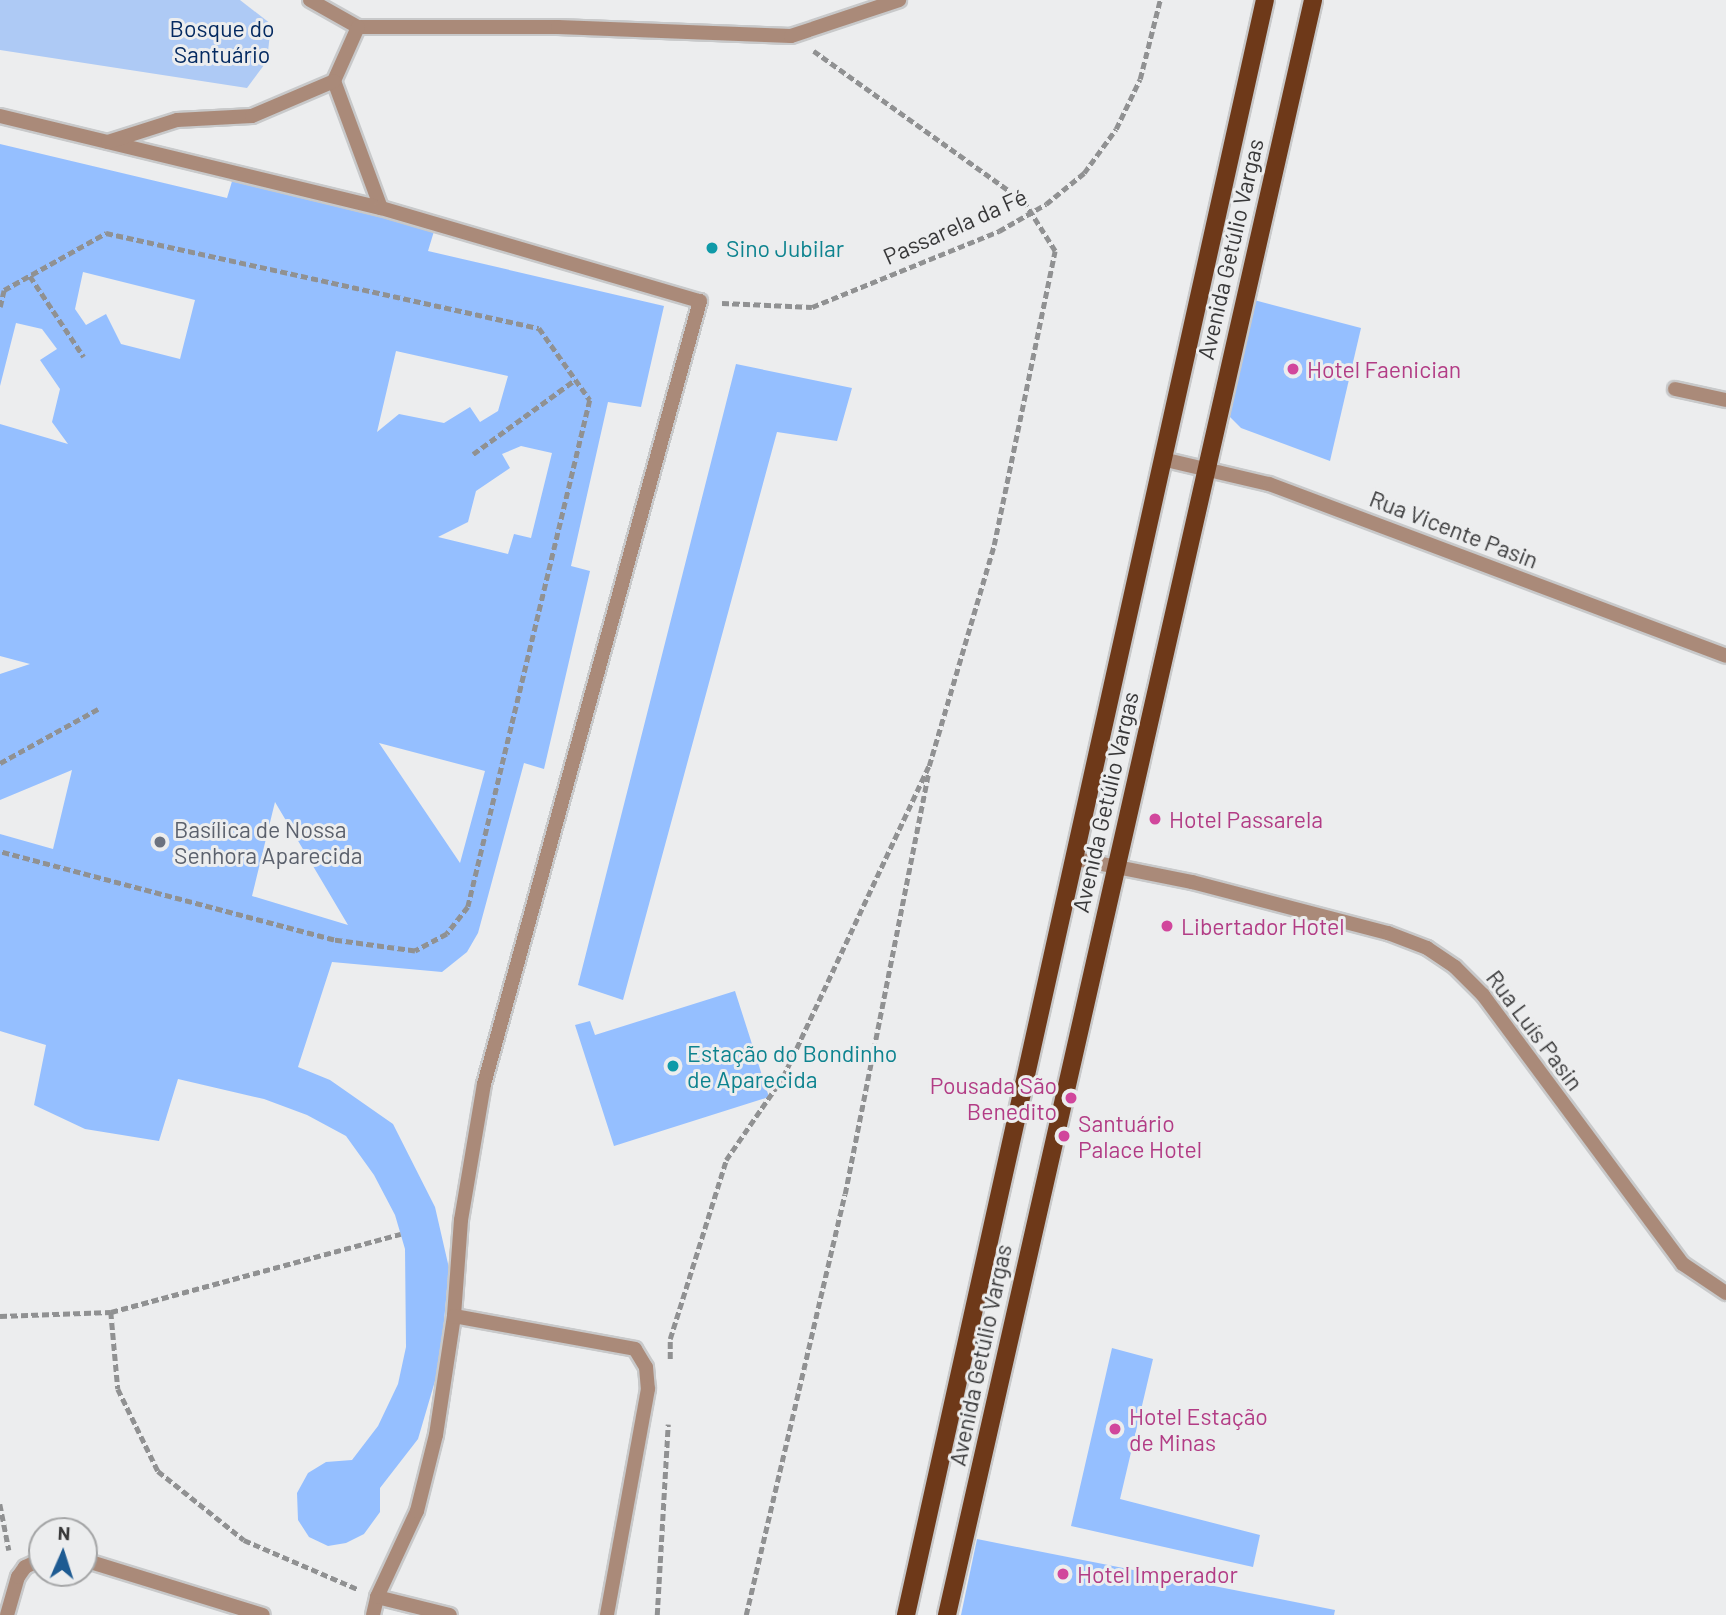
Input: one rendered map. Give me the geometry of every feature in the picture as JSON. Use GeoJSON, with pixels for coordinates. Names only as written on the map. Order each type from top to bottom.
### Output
{"type":"FeatureCollection","features":[{"type":"Feature","properties":{"kind":"main road","name":"Avenida Getúlio Vargas"},"geometry":{"type":"LineString","coordinates":[[906,1615],[1077,859],[1162,459],[1265,0]]}},
{"type":"Feature","properties":{"kind":"main road","name":"Avenida Getúlio Vargas"},"geometry":{"type":"LineString","coordinates":[[947,1615],[1205,466],[1313,0]]}},
{"type":"Feature","properties":{"kind":"street"},"geometry":{"type":"LineString","coordinates":[[310,0],[358,27],[558,27],[791,36],[899,0]]}},
{"type":"Feature","properties":{"kind":"street"},"geometry":{"type":"LineString","coordinates":[[107,143],[177,120],[252,116],[334,81],[358,27]]}},
{"type":"Feature","properties":{"kind":"street"},"geometry":{"type":"LineString","coordinates":[[334,81],[381,208]]}},
{"type":"Feature","properties":{"kind":"street"},"geometry":{"type":"LineString","coordinates":[[0,117],[381,208],[700,301],[484,1084],[461,1220],[454,1316],[436,1435],[417,1511],[377,1597],[373,1615]]}},
{"type":"Feature","properties":{"kind":"street"},"geometry":{"type":"LineString","coordinates":[[1675,389],[1726,400]]}},
{"type":"Feature","properties":{"kind":"street","name":"Rua Vicente Pasin"},"geometry":{"type":"LineString","coordinates":[[1162,459],[1205,466],[1269,484],[1726,656]]}},
{"type":"Feature","properties":{"kind":"street","name":"Rua Luís Pasin"},"geometry":{"type":"LineString","coordinates":[[1077,859],[1116,864],[1388,933],[1427,948],[1455,967],[1483,995],[1683,1264],[1726,1293]]}},
{"type":"Feature","properties":{"kind":"street"},"geometry":{"type":"LineString","coordinates":[[454,1316],[635,1349],[646,1367],[648,1389],[607,1615]]}},
{"type":"Feature","properties":{"kind":"street"},"geometry":{"type":"LineString","coordinates":[[98,1564],[263,1615]]}},
{"type":"Feature","properties":{"kind":"street"},"geometry":{"type":"LineString","coordinates":[[7,1615],[25,1567],[28,1566]]}},
{"type":"Feature","properties":{"kind":"street"},"geometry":{"type":"LineString","coordinates":[[377,1597],[450,1615]]}},
{"type":"Feature","properties":{"kind":"path","name":"Passarela da Fé"},"geometry":{"type":"LineString","coordinates":[[812,307],[999,231],[1046,204],[1084,173],[1116,129],[1140,79],[1160,0]]}},
{"type":"Feature","properties":{"kind":"path"},"geometry":{"type":"LineString","coordinates":[[746,1615],[845,1194],[929,766],[994,545],[1055,251],[1024,202],[791,36]]}},
{"type":"Feature","properties":{"kind":"path"},"geometry":{"type":"LineString","coordinates":[[0,307],[4,290],[106,233],[539,327],[590,400],[468,907],[447,934],[415,951],[334,940],[0,852]]}},
{"type":"Feature","properties":{"kind":"path"},"geometry":{"type":"LineString","coordinates":[[30,276],[84,357]]}},
{"type":"Feature","properties":{"kind":"path"},"geometry":{"type":"LineString","coordinates":[[473,454],[575,380]]}},
{"type":"Feature","properties":{"kind":"path"},"geometry":{"type":"LineString","coordinates":[[0,763],[99,709]]}},
{"type":"Feature","properties":{"kind":"path"},"geometry":{"type":"LineString","coordinates":[[670,1365],[670,1339],[726,1160],[783,1077],[929,766]]}},
{"type":"Feature","properties":{"kind":"path"},"geometry":{"type":"LineString","coordinates":[[1,1319],[111,1312],[401,1234]]}},
{"type":"Feature","properties":{"kind":"path"},"geometry":{"type":"LineString","coordinates":[[111,1312],[118,1389],[158,1471],[244,1540],[377,1597]]}},
{"type":"Feature","properties":{"kind":"path"},"geometry":{"type":"LineString","coordinates":[[657,1615],[668,1418]]}},
{"type":"Feature","properties":{"kind":"path"},"geometry":{"type":"LineString","coordinates":[[0,1504],[4,1538],[25,1567]]}},
{"type":"Feature","properties":{"kind":"green space","name":"Bosque do Santuário"},"geometry":{"type":"Polygon","coordinates":[[[0,0],[240,0],[271,24],[267,61],[247,88],[0,50],[0,0]]]}},
{"type":"Feature","properties":{"kind":"building","name":"Basílica de Nossa Senhora Aparecida"},"geometry":{"type":"Polygon","coordinates":[[[0,144],[227,198],[233,178],[435,228],[428,251],[664,306],[641,407],[608,402],[571,566],[590,571],[544,769],[524,763],[478,933],[467,952],[442,972],[332,962],[298,1067],[330,1080],[393,1124],[435,1207],[449,1268],[440,1364],[418,1439],[380,1488],[380,1512],[364,1534],[346,1543],[328,1546],[309,1537],[298,1520],[297,1493],[308,1473],[326,1462],[352,1460],[378,1426],[398,1384],[406,1347],[405,1249],[395,1215],[374,1175],[346,1136],[307,1115],[264,1099],[178,1079],[159,1141],[85,1129],[34,1105],[46,1045],[0,1031],[0,834],[53,849],[72,770],[0,800],[0,674],[30,664],[0,656],[0,424],[68,444],[52,422],[60,389],[40,360],[57,349],[42,329],[16,323],[0,386],[0,144]],[[83,272],[75,309],[86,325],[106,314],[121,344],[180,359],[195,300],[83,272]],[[396,351],[377,432],[399,414],[444,423],[470,407],[480,422],[498,411],[508,376],[396,351]],[[521,446],[502,454],[510,468],[476,491],[468,522],[438,537],[508,554],[514,534],[531,538],[552,453],[521,446]],[[379,743],[460,863],[485,771],[379,743]],[[275,802],[252,896],[348,925],[275,802]]]}},
{"type":"Feature","properties":{"kind":"building","name":"Hotel Faenician"},"geometry":{"type":"Polygon","coordinates":[[[1254,300],[1361,328],[1330,461],[1241,428],[1223,410],[1254,300]]]}},
{"type":"Feature","properties":{"kind":"building"},"geometry":{"type":"Polygon","coordinates":[[[736,364],[852,388],[837,441],[777,432],[623,1000],[578,985],[736,364]]]}},
{"type":"Feature","properties":{"kind":"building","name":"Estação do Bondinho de Aparecida"},"geometry":{"type":"Polygon","coordinates":[[[735,991],[769,1097],[614,1146],[575,1025],[590,1021],[595,1035],[735,991]]]}},
{"type":"Feature","properties":{"kind":"building","name":"Hotel Estação de Minas"},"geometry":{"type":"Polygon","coordinates":[[[1112,1348],[1153,1359],[1120,1499],[1260,1535],[1253,1567],[1071,1526],[1112,1348]]]}},
{"type":"Feature","properties":{"kind":"building","name":"Hotel Imperador"},"geometry":{"type":"Polygon","coordinates":[[[977,1539],[1335,1610],[1334,1615],[961,1615],[977,1539]]]}},
{"type":"Feature","properties":{"kind":"place","name":"Sino Jubilar"},"geometry":{"type":"Point","coordinates":[712,248]}},
{"type":"Feature","properties":{"kind":"place","name":"Hotel Faenician"},"geometry":{"type":"Point","coordinates":[1293,369]}},
{"type":"Feature","properties":{"kind":"place","name":"Hotel Passarela"},"geometry":{"type":"Point","coordinates":[1155,819]}},
{"type":"Feature","properties":{"kind":"place","name":"Basílica de Nossa Senhora Aparecida"},"geometry":{"type":"Point","coordinates":[160,842]}},
{"type":"Feature","properties":{"kind":"place","name":"Libertador Hotel"},"geometry":{"type":"Point","coordinates":[1167,926]}},
{"type":"Feature","properties":{"kind":"place","name":"Estação do Bondinho de Aparecida"},"geometry":{"type":"Point","coordinates":[673,1066]}},
{"type":"Feature","properties":{"kind":"place","name":"Pousada São Benedito"},"geometry":{"type":"Point","coordinates":[1071,1098]}},
{"type":"Feature","properties":{"kind":"place","name":"Santuário Palace Hotel"},"geometry":{"type":"Point","coordinates":[1064,1136]}},
{"type":"Feature","properties":{"kind":"place","name":"Hotel Estação de Minas"},"geometry":{"type":"Point","coordinates":[1115,1429]}},
{"type":"Feature","properties":{"kind":"place","name":"Hotel Imperador"},"geometry":{"type":"Point","coordinates":[1063,1574]}}]}
